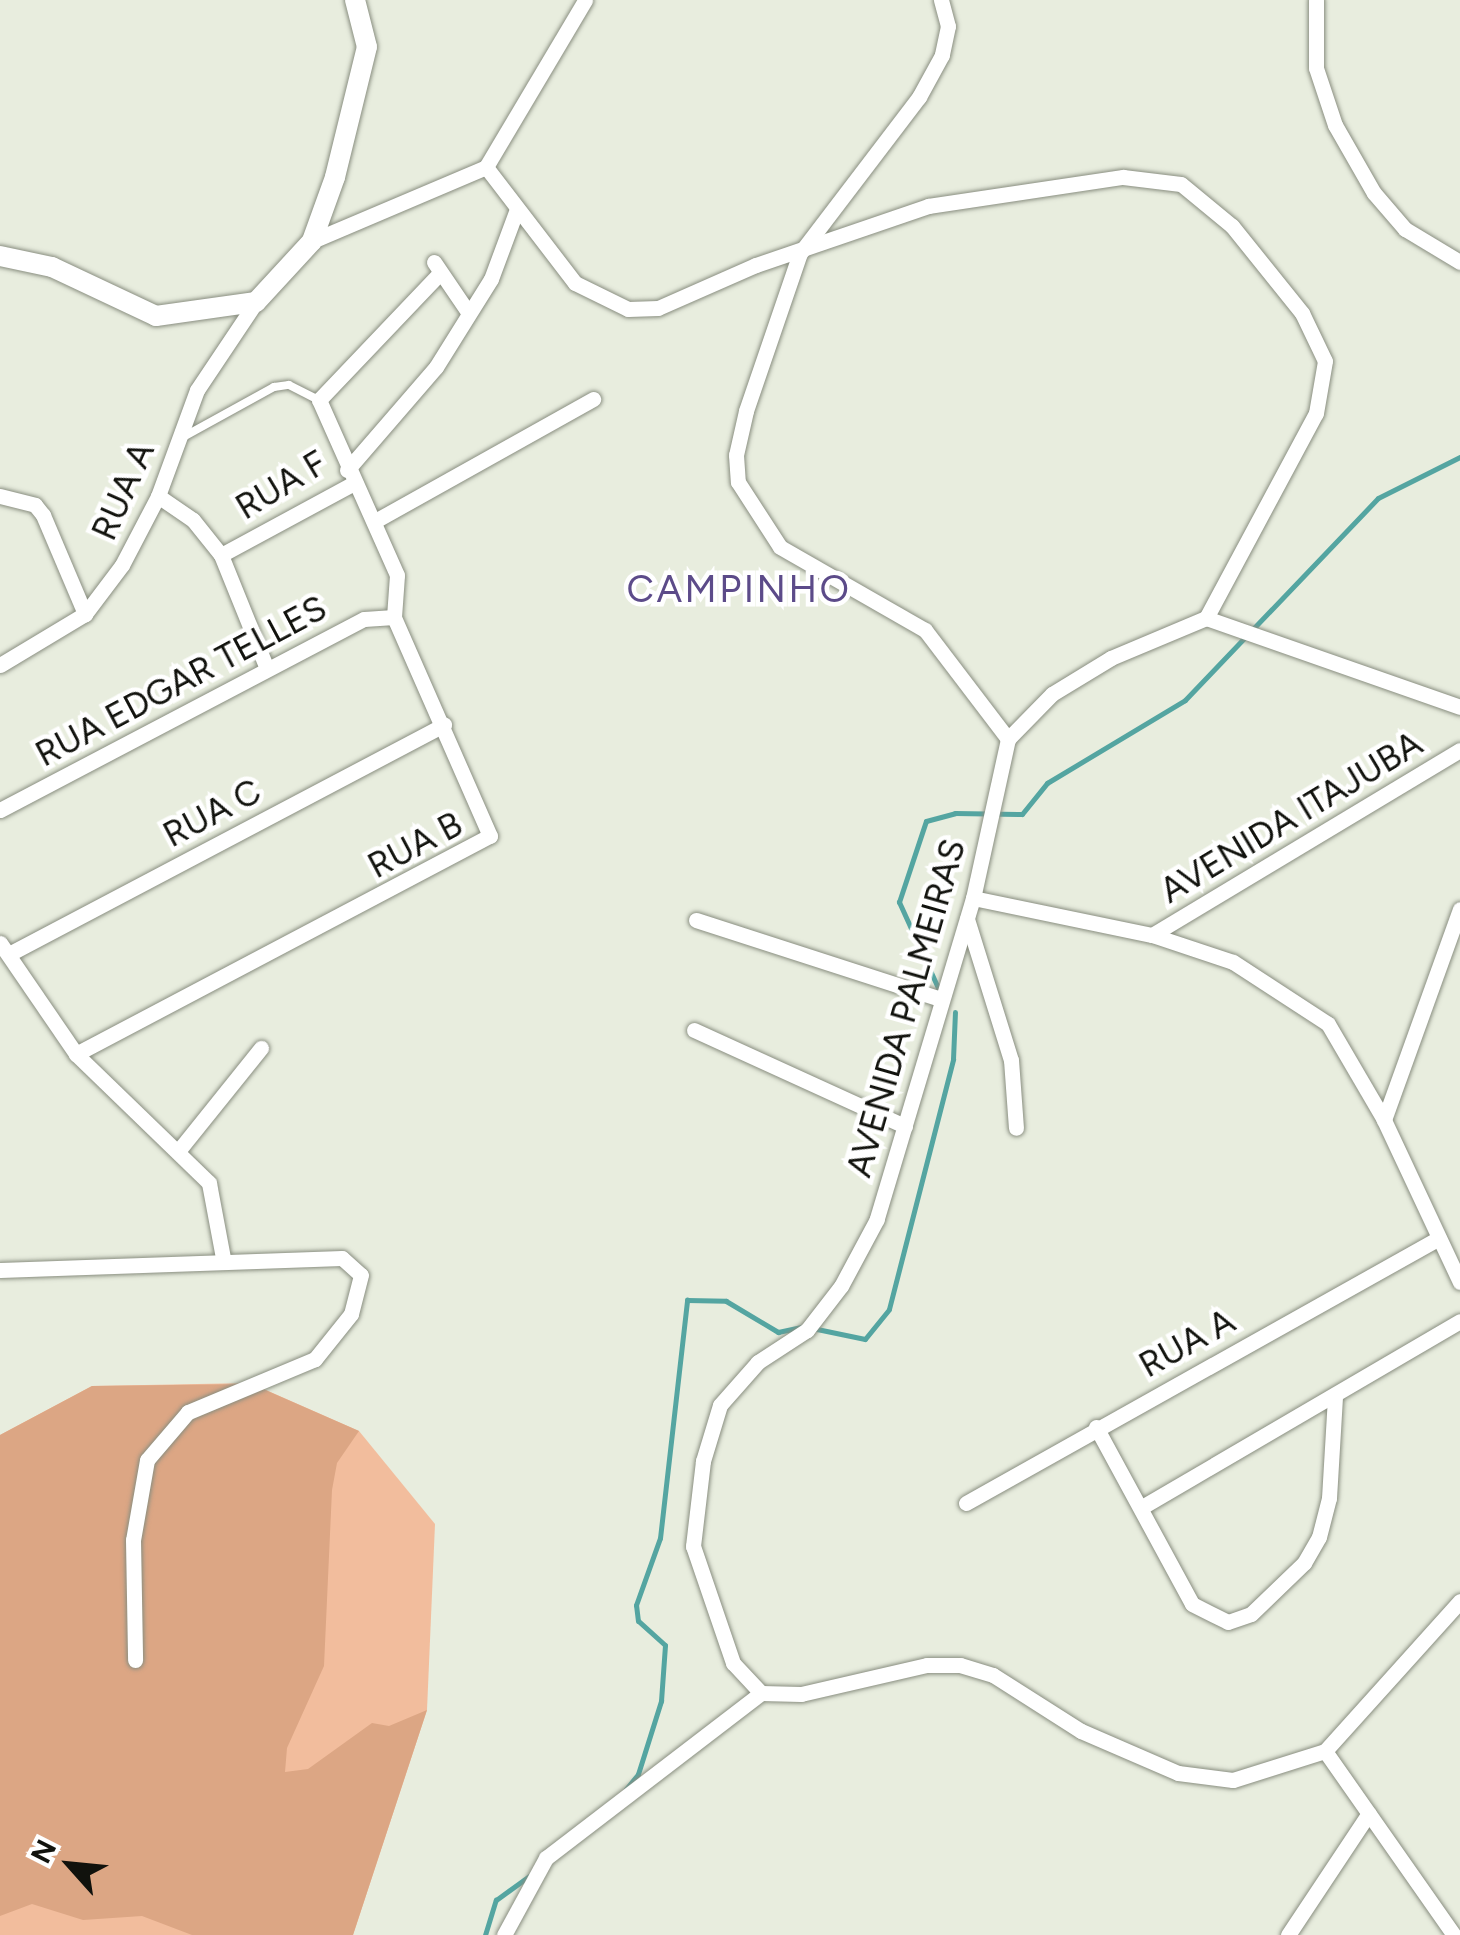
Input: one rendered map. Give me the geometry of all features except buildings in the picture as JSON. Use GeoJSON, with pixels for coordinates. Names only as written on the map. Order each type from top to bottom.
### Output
{"type":"FeatureCollection","features":[{"type":"Feature","properties":{"kind":"street"},"geometry":{"type":"LineString","coordinates":[[312,241],[360,95],[366,47],[355,0]]}},
{"type":"Feature","properties":{"kind":"street"},"geometry":{"type":"LineString","coordinates":[[0,256],[52,266],[156,316],[256,302],[312,241],[486,166],[585,0]]}},
{"type":"Feature","properties":{"kind":"street"},"geometry":{"type":"LineString","coordinates":[[486,166],[575,283],[628,309],[658,308],[800,253],[928,206],[1047,184],[1160,180],[1204,198],[1302,313],[1324,361],[1316,412],[1206,618],[1111,658],[1052,694],[1008,739],[925,630],[780,547],[738,482],[746,411],[800,253],[919,96],[942,55],[948,26],[942,0]]}},
{"type":"Feature","properties":{"kind":"street"},"geometry":{"type":"LineString","coordinates":[[1316,0],[1316,68],[1336,125],[1374,194],[1405,228],[1460,262]]}},
{"type":"Feature","properties":{"kind":"street"},"geometry":{"type":"LineString","coordinates":[[350,476],[436,367],[492,279],[517,208]]}},
{"type":"Feature","properties":{"kind":"street"},"geometry":{"type":"LineString","coordinates":[[319,400],[437,268],[468,312]]}},
{"type":"Feature","properties":{"kind":"street","name":"RUA A"},"geometry":{"type":"LineString","coordinates":[[0,664],[85,614],[122,565],[158,496],[178,440],[222,346],[256,302]]}},
{"type":"Feature","properties":{"kind":"street"},"geometry":{"type":"LineString","coordinates":[[376,521],[593,399]]}},
{"type":"Feature","properties":{"kind":"street","name":"RUA F"},"geometry":{"type":"LineString","coordinates":[[221,555],[350,476],[319,400]]}},
{"type":"Feature","properties":{"kind":"street","name":"RUA B"},"geometry":{"type":"LineString","coordinates":[[76,1054],[484,845],[492,828],[394,618],[398,575],[376,521],[350,476]]}},
{"type":"Feature","properties":{"kind":"street"},"geometry":{"type":"LineString","coordinates":[[0,515],[1,496],[35,506],[43,514],[85,614]]}},
{"type":"Feature","properties":{"kind":"street"},"geometry":{"type":"LineString","coordinates":[[158,496],[193,520],[221,555],[266,669]]}},
{"type":"Feature","properties":{"kind":"street","name":"RUA EDGAR TELLES"},"geometry":{"type":"LineString","coordinates":[[0,810],[364,619],[394,618]]}},
{"type":"Feature","properties":{"kind":"street"},"geometry":{"type":"LineString","coordinates":[[1206,618],[1460,706]]}},
{"type":"Feature","properties":{"kind":"street","name":"RUA C"},"geometry":{"type":"LineString","coordinates":[[4,949],[444,725]]}},
{"type":"Feature","properties":{"kind":"street","name":"AVENIDA PALMEIRAS"},"geometry":{"type":"LineString","coordinates":[[761,1693],[733,1663],[693,1546],[703,1461],[720,1405],[758,1362],[807,1330],[842,1286],[877,1219],[973,898],[1008,739]]}},
{"type":"Feature","properties":{"kind":"street","name":"AVENIDA ITAJUBA"},"geometry":{"type":"LineString","coordinates":[[1152,935],[1460,750]]}},
{"type":"Feature","properties":{"kind":"street"},"geometry":{"type":"LineString","coordinates":[[973,898],[1152,935],[1233,962],[1328,1024],[1384,1120],[1460,1282]]}},
{"type":"Feature","properties":{"kind":"street"},"geometry":{"type":"LineString","coordinates":[[1384,1120],[1460,909]]}},
{"type":"Feature","properties":{"kind":"street"},"geometry":{"type":"LineString","coordinates":[[967,919],[1007,1042],[1016,1128]]}},
{"type":"Feature","properties":{"kind":"street"},"geometry":{"type":"LineString","coordinates":[[696,920],[941,998]]}},
{"type":"Feature","properties":{"kind":"street"},"geometry":{"type":"LineString","coordinates":[[4,949],[76,1054],[180,1150],[210,1184],[223,1258]]}},
{"type":"Feature","properties":{"kind":"street"},"geometry":{"type":"LineString","coordinates":[[694,1030],[905,1126]]}},
{"type":"Feature","properties":{"kind":"street"},"geometry":{"type":"LineString","coordinates":[[180,1150],[261,1048]]}},
{"type":"Feature","properties":{"kind":"street","name":"RUA A"},"geometry":{"type":"LineString","coordinates":[[966,1504],[1439,1238]]}},
{"type":"Feature","properties":{"kind":"street"},"geometry":{"type":"LineString","coordinates":[[0,1270],[223,1258],[342,1258],[361,1275],[351,1314],[333,1342],[315,1359],[188,1412],[147,1460],[134,1540],[134,1660]]}},
{"type":"Feature","properties":{"kind":"street"},"geometry":{"type":"LineString","coordinates":[[1142,1508],[1460,1320]]}},
{"type":"Feature","properties":{"kind":"street"},"geometry":{"type":"LineString","coordinates":[[1096,1428],[1192,1604],[1228,1622],[1251,1614],[1304,1564],[1320,1537],[1335,1396]]}},
{"type":"Feature","properties":{"kind":"street"},"geometry":{"type":"LineString","coordinates":[[504,1935],[546,1858],[761,1693],[802,1694],[927,1665],[960,1665],[993,1676],[1081,1731],[1178,1773],[1233,1780],[1325,1751],[1460,1601]]}},
{"type":"Feature","properties":{"kind":"street"},"geometry":{"type":"LineString","coordinates":[[1325,1751],[1454,1935]]}},
{"type":"Feature","properties":{"kind":"street"},"geometry":{"type":"LineString","coordinates":[[1288,1935],[1369,1813]]}},
{"type":"Feature","properties":{"kind":"lane"},"geometry":{"type":"LineString","coordinates":[[178,440],[274,387],[289,385],[319,400]]}},
{"type":"Feature","properties":{"kind":"shaded area"},"geometry":{"type":"Polygon","coordinates":[[[250,1383],[359,1431],[435,1524],[427,1710],[353,1935],[0,1935],[0,1435],[92,1386],[250,1383]]]}},
{"type":"Feature","properties":{"kind":"shaded area"},"geometry":{"type":"Polygon","coordinates":[[[252,1384],[359,1431],[337,1463],[332,1490],[324,1666],[287,1748],[285,1772],[308,1769],[372,1723],[389,1726],[427,1710],[353,1935],[192,1935],[142,1916],[83,1920],[32,1904],[0,1916],[0,1435],[92,1386],[252,1384]]]}},
{"type":"Feature","properties":{"kind":"waterway"},"geometry":{"type":"LineString","coordinates":[[939,990],[899,902],[926,821],[955,813],[1022,814],[1047,783],[1185,700],[1378,498],[1460,457]]}},
{"type":"Feature","properties":{"kind":"waterway"},"geometry":{"type":"LineString","coordinates":[[812,1328],[865,1339],[889,1309],[953,1059],[955,1012]]}},
{"type":"Feature","properties":{"kind":"waterway"},"geometry":{"type":"LineString","coordinates":[[626,1789],[638,1774],[661,1701],[665,1645],[638,1621],[636,1605],[660,1538],[687,1300],[726,1301],[778,1332],[801,1327]]}},
{"type":"Feature","properties":{"kind":"waterway"},"geometry":{"type":"LineString","coordinates":[[485,1935],[496,1900],[529,1876]]}},
{"type":"Feature","properties":{"kind":"district","name":"CAMPINHO"},"geometry":{"type":"Point","coordinates":[739,590]}}]}
